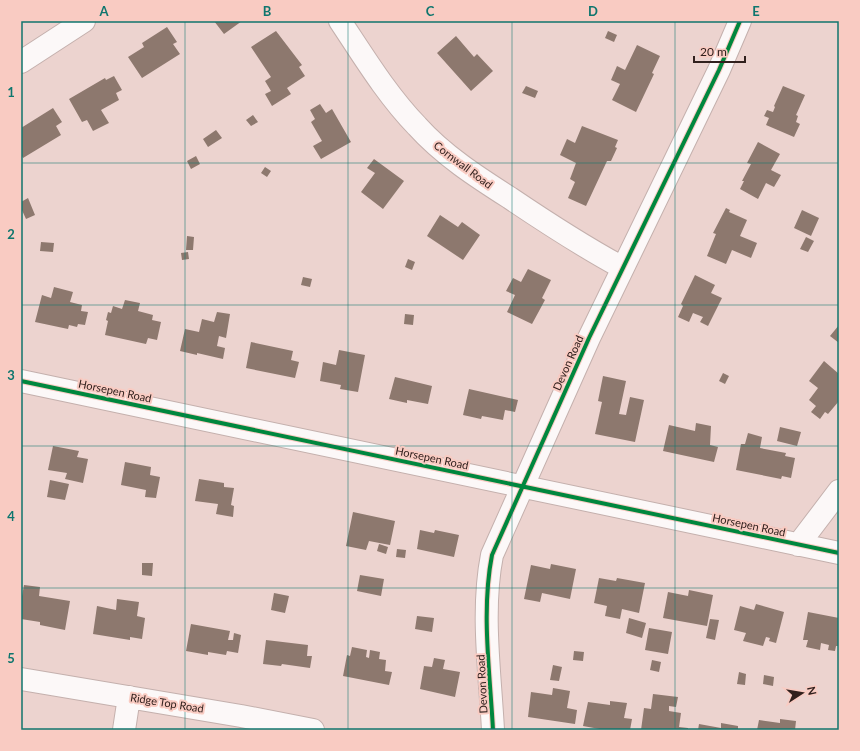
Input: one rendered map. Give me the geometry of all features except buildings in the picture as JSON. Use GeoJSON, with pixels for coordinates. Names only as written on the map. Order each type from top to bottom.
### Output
{"type":"FeatureCollection","features":[{"type":"Feature","properties":{"kind":"street"},"geometry":{"type":"LineString","coordinates":[[21,62],[84,21]]}},
{"type":"Feature","properties":{"kind":"street","name":"Cornwall Road"},"geometry":{"type":"LineString","coordinates":[[340,21],[364,58],[398,105],[417,127],[445,153],[583,247],[623,268]]}},
{"type":"Feature","properties":{"kind":"street","name":"Devon Road"},"geometry":{"type":"LineString","coordinates":[[493,730],[489,665],[487,588],[492,555],[590,338],[719,70],[740,21]]}},
{"type":"Feature","properties":{"kind":"street","name":"Horsepen Road"},"geometry":{"type":"LineString","coordinates":[[21,380],[839,553]]}},
{"type":"Feature","properties":{"kind":"street"},"geometry":{"type":"LineString","coordinates":[[798,545],[839,491]]}},
{"type":"Feature","properties":{"kind":"street","name":"Ridge Top Road"},"geometry":{"type":"LineString","coordinates":[[21,679],[241,716],[313,730]]}},
{"type":"Feature","properties":{"kind":"street"},"geometry":{"type":"LineString","coordinates":[[124,730],[129,697]]}},
{"type":"Feature","properties":{"kind":"cycle path"},"geometry":{"type":"LineString","coordinates":[[493,730],[487,642],[487,598],[492,555],[589,338],[719,70],[740,21]]}},
{"type":"Feature","properties":{"kind":"cycle path"},"geometry":{"type":"LineString","coordinates":[[21,381],[839,553]]}}]}
